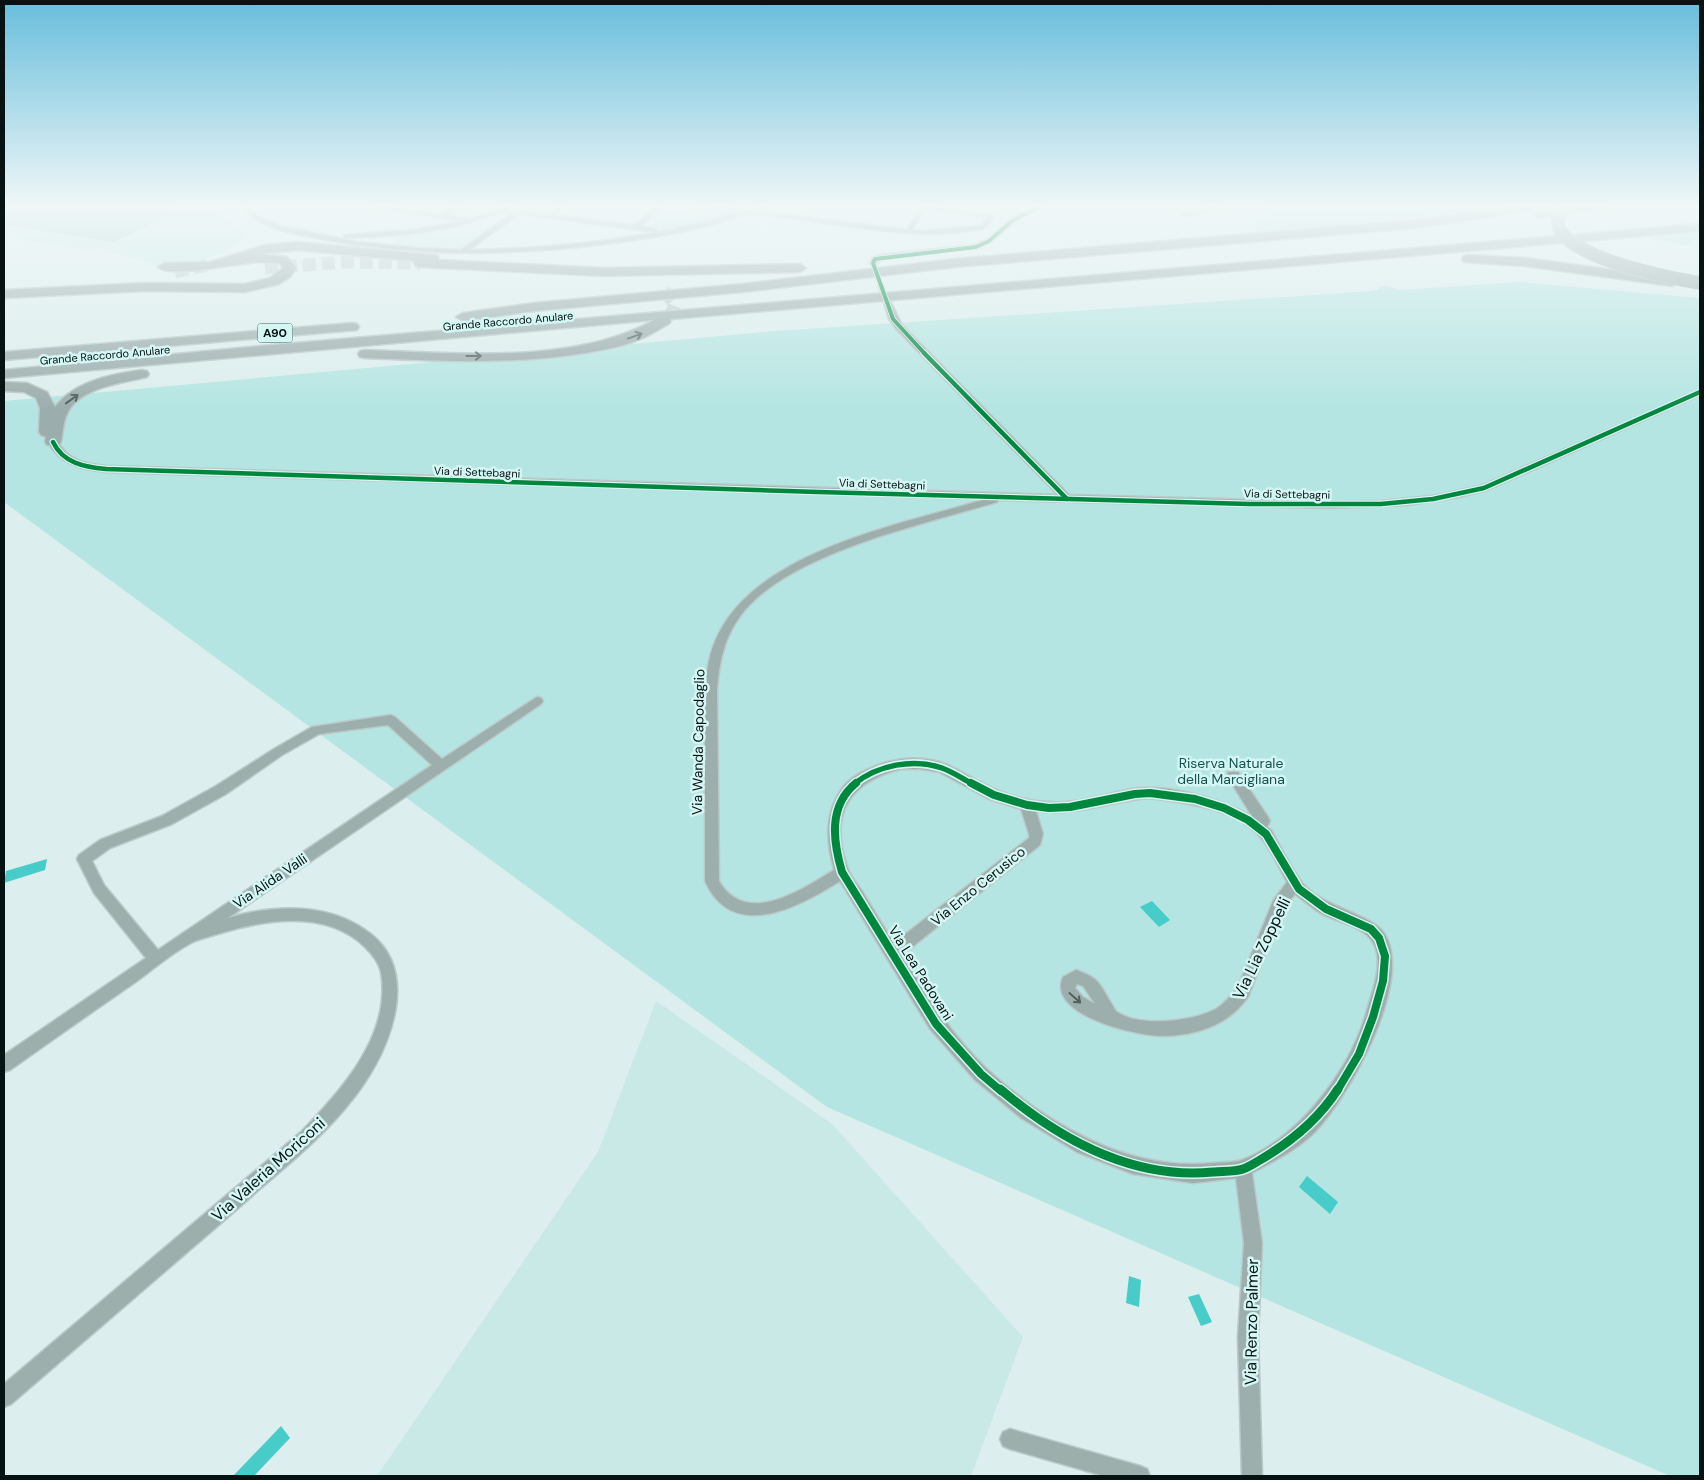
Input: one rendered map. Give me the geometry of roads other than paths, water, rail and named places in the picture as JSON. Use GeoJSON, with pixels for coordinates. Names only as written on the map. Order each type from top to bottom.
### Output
{"type":"FeatureCollection","features":[{"type":"Feature","properties":{"kind":"highway"},"geometry":{"type":"LineString","coordinates":[[130,275],[145,273]]}},
{"type":"Feature","properties":{"kind":"highway"},"geometry":{"type":"LineString","coordinates":[[4,292],[217,273]]}},
{"type":"Feature","properties":{"kind":"highway"},"geometry":{"type":"LineString","coordinates":[[4,292],[145,287],[241,288],[274,281],[286,273]]}},
{"type":"Feature","properties":{"kind":"highway"},"geometry":{"type":"LineString","coordinates":[[575,273],[623,277],[651,284],[664,291]]}},
{"type":"Feature","properties":{"kind":"highway","name":"Grande Raccordo Anulare"},"geometry":{"type":"LineString","coordinates":[[872,273],[705,292],[534,307],[458,318],[989,273]]}},
{"type":"Feature","properties":{"kind":"highway","name":"Grande Raccordo Anulare"},"geometry":{"type":"LineString","coordinates":[[4,363],[1076,273]]}},
{"type":"Feature","properties":{"kind":"highway","name":"Grande Raccordo Anulare"},"geometry":{"type":"LineString","coordinates":[[4,356],[170,360],[272,349],[1152,273]]}},
{"type":"Feature","properties":{"kind":"highway"},"geometry":{"type":"LineString","coordinates":[[1070,280],[1189,273]]}},
{"type":"Feature","properties":{"kind":"highway"},"geometry":{"type":"LineString","coordinates":[[1615,273],[1700,285]]}},
{"type":"Feature","properties":{"kind":"highway"},"geometry":{"type":"LineString","coordinates":[[1653,273],[1700,285]]}},
{"type":"Feature","properties":{"kind":"highway"},"geometry":{"type":"LineString","coordinates":[[170,360],[298,353],[524,355],[578,350],[629,338],[665,320]]}},
{"type":"Feature","properties":{"kind":"highway","name":"Grande Raccordo Anulare"},"geometry":{"type":"LineString","coordinates":[[89,357],[367,325]]}},
{"type":"Feature","properties":{"kind":"highway"},"geometry":{"type":"LineString","coordinates":[[53,442],[59,413],[66,403],[86,390],[117,379],[163,372],[284,361],[425,355]]}},
{"type":"Feature","properties":{"kind":"highway"},"geometry":{"type":"LineString","coordinates":[[4,374],[89,357]]}},
{"type":"Feature","properties":{"kind":"highway"},"geometry":{"type":"LineString","coordinates":[[4,387],[36,390],[43,396],[48,408],[47,432],[53,442]]}},
{"type":"Feature","properties":{"kind":"street"},"geometry":{"type":"LineString","coordinates":[[886,301],[893,319],[899,327],[1067,499]]}},
{"type":"Feature","properties":{"kind":"street","name":"Via di Settebagni"},"geometry":{"type":"LineString","coordinates":[[53,442],[59,454],[66,459],[87,466],[106,469],[954,496],[1320,505],[1383,504],[1448,497],[1497,483],[1700,392]]}},
{"type":"Feature","properties":{"kind":"street"},"geometry":{"type":"LineString","coordinates":[[954,496],[956,512]]}},
{"type":"Feature","properties":{"kind":"street","name":"Via Wanda Capodaglio"},"geometry":{"type":"LineString","coordinates":[[842,872],[789,903],[764,909],[738,906],[720,896],[715,889],[712,881],[711,727],[715,659],[728,624],[747,601],[778,578],[804,563],[895,528],[1004,497]]}},
{"type":"Feature","properties":{"kind":"street","name":"Via Alida Valli"},"geometry":{"type":"LineString","coordinates":[[4,1064],[537,701]]}},
{"type":"Feature","properties":{"kind":"street"},"geometry":{"type":"LineString","coordinates":[[156,959],[99,889],[84,859],[105,844],[167,820],[221,790],[278,752],[316,730],[391,720],[441,766]]}},
{"type":"Feature","properties":{"kind":"street","name":"Via Lea Padovani"},"geometry":{"type":"LineString","coordinates":[[901,764],[934,766],[956,774],[994,795],[1027,806],[1065,807],[1135,794],[1165,794],[1195,799],[1224,808],[1248,820],[1266,834],[1300,889],[1314,901],[1371,929],[1379,938],[1385,956],[1383,980],[1373,1018],[1359,1054],[1336,1092],[1309,1126],[1279,1149],[1243,1169],[1193,1174],[1133,1165],[1083,1146],[1027,1112],[982,1074],[936,1024],[842,872],[835,842],[837,811],[845,792],[852,784],[878,768],[901,764]]}},
{"type":"Feature","properties":{"kind":"street"},"geometry":{"type":"LineString","coordinates":[[1233,776],[1263,821],[1259,828]]}},
{"type":"Feature","properties":{"kind":"street","name":"Via Enzo Cerusico"},"geometry":{"type":"LineString","coordinates":[[893,953],[1035,840],[1036,834],[1027,806]]}},
{"type":"Feature","properties":{"kind":"street","name":"Via Lia Zoppelli"},"geometry":{"type":"LineString","coordinates":[[1110,1016],[1132,1025],[1167,1029],[1206,1021],[1232,1007],[1242,994],[1280,900],[1296,883]]}},
{"type":"Feature","properties":{"kind":"street","name":"Via Valeria Moriconi"},"geometry":{"type":"LineString","coordinates":[[4,1397],[307,1138],[352,1086],[380,1037],[390,990],[388,972],[384,960],[375,946],[349,928],[304,915],[270,916],[242,920],[188,937]]}},
{"type":"Feature","properties":{"kind":"street","name":"Via Renzo Palmer"},"geometry":{"type":"LineString","coordinates":[[1243,1169],[1253,1243],[1248,1337],[1252,1476]]}},
{"type":"Feature","properties":{"kind":"street"},"geometry":{"type":"LineString","coordinates":[[1010,1439],[1140,1476]]}},
{"type":"Feature","properties":{"kind":"water"},"geometry":{"type":"Polygon","coordinates":[[[47,859],[45,870],[4,883],[6,871],[47,859]]]}},
{"type":"Feature","properties":{"kind":"water"},"geometry":{"type":"Polygon","coordinates":[[[1152,901],[1170,920],[1159,927],[1140,907],[1152,901]]]}},
{"type":"Feature","properties":{"kind":"water"},"geometry":{"type":"Polygon","coordinates":[[[1307,1176],[1338,1202],[1330,1214],[1299,1187],[1307,1176]]]}},
{"type":"Feature","properties":{"kind":"water"},"geometry":{"type":"Polygon","coordinates":[[[1129,1276],[1141,1280],[1139,1307],[1126,1303],[1129,1276]]]}},
{"type":"Feature","properties":{"kind":"water"},"geometry":{"type":"Polygon","coordinates":[[[1199,1294],[1212,1322],[1201,1326],[1188,1297],[1199,1294]]]}},
{"type":"Feature","properties":{"kind":"water"},"geometry":{"type":"Polygon","coordinates":[[[281,1426],[290,1438],[254,1476],[233,1476],[281,1426]]]}},
{"type":"Feature","properties":{"kind":"tunnel"},"geometry":{"type":"LineString","coordinates":[[876,273],[886,301]]}},
{"type":"Feature","properties":{"kind":"tunnel"},"geometry":{"type":"LineString","coordinates":[[664,291],[675,304],[672,312],[665,320]]}},
{"type":"Feature","properties":{"kind":"park label","name":"Riserva Naturale della Marcigliana"},"geometry":{"type":"Point","coordinates":[1231,772]}}]}
